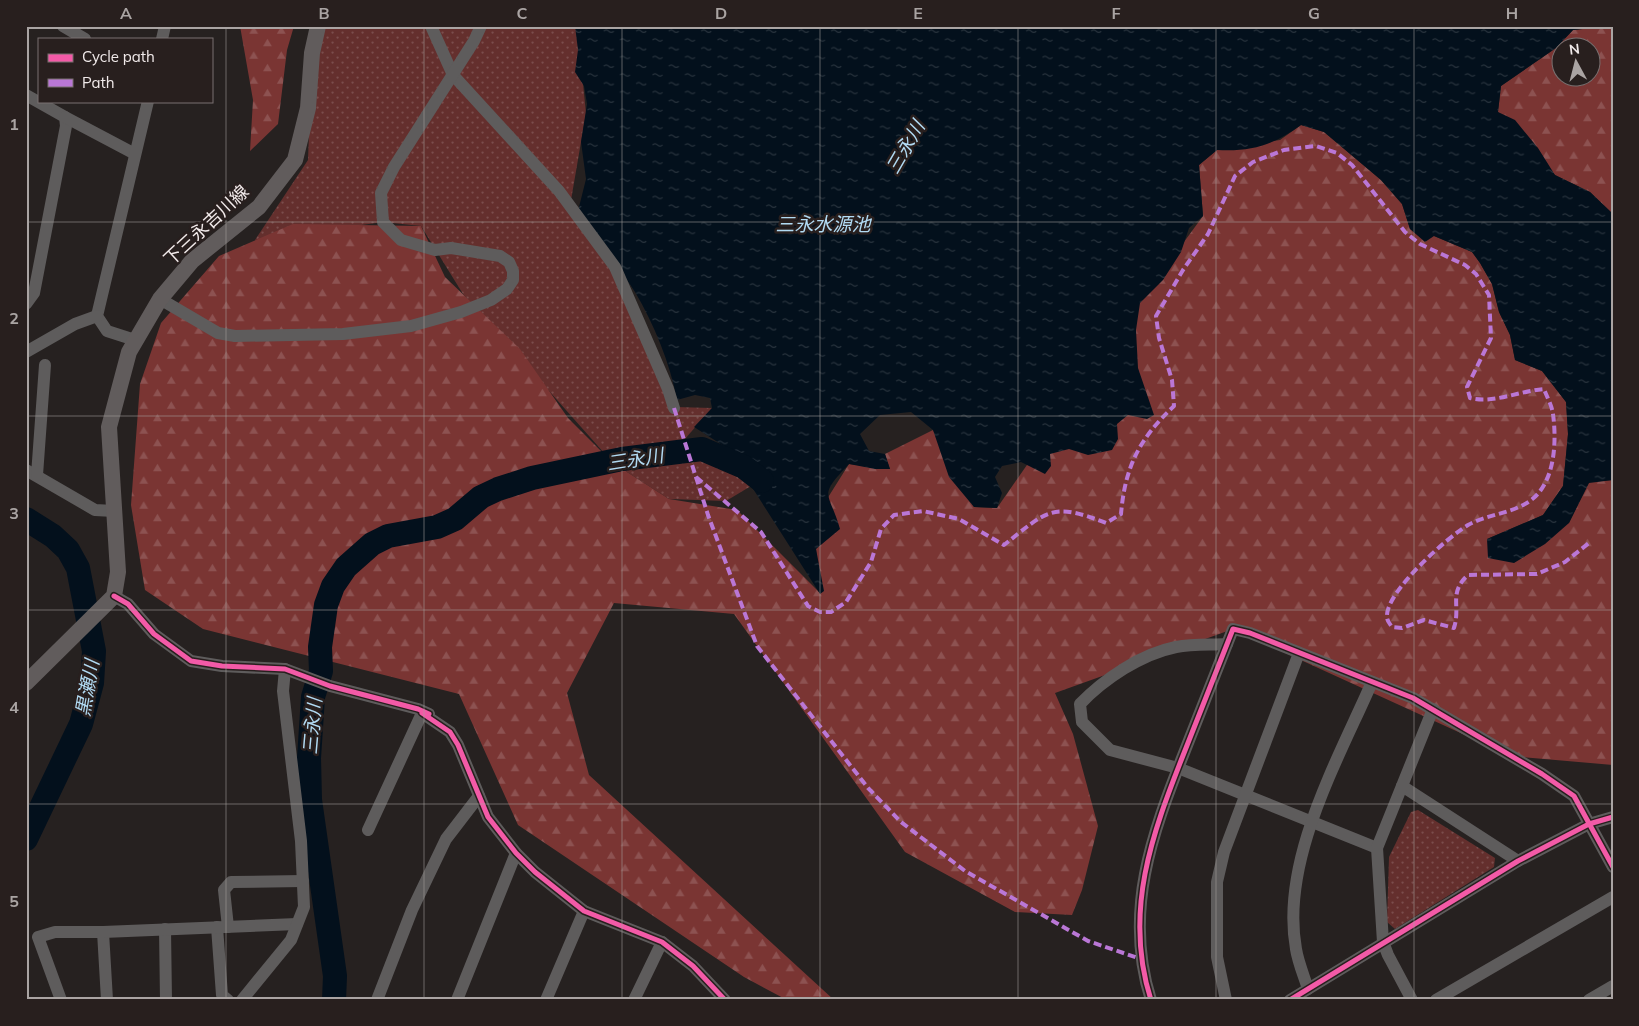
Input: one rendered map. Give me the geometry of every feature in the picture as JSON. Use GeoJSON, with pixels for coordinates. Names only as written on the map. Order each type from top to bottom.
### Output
{"type":"FeatureCollection","features":[{"type":"Feature","properties":{"kind":"main road","name":"下三永吉川線"},"geometry":{"type":"LineString","coordinates":[[111,599],[118,572],[110,427],[129,352],[160,299],[192,261],[259,207],[294,160],[308,108],[312,54],[318,26]]}},
{"type":"Feature","properties":{"kind":"main road"},"geometry":{"type":"LineString","coordinates":[[26,683],[111,599]]}},
{"type":"Feature","properties":{"kind":"street"},"geometry":{"type":"LineString","coordinates":[[63,26],[83,38]]}},
{"type":"Feature","properties":{"kind":"street"},"geometry":{"type":"LineString","coordinates":[[431,26],[453,75],[559,191],[604,249],[615,267],[674,408]]}},
{"type":"Feature","properties":{"kind":"street"},"geometry":{"type":"LineString","coordinates":[[160,299],[218,333],[235,336],[343,334],[411,326],[462,312],[491,300],[507,289],[513,280],[513,272],[509,262],[500,256],[451,248],[434,250],[401,240],[383,222],[381,194],[394,167],[453,75],[481,26]]}},
{"type":"Feature","properties":{"kind":"street"},"geometry":{"type":"LineString","coordinates":[[26,95],[38,102]]}},
{"type":"Feature","properties":{"kind":"street"},"geometry":{"type":"LineString","coordinates":[[38,102],[135,154]]}},
{"type":"Feature","properties":{"kind":"street"},"geometry":{"type":"LineString","coordinates":[[136,340],[107,331],[97,316],[148,102]]}},
{"type":"Feature","properties":{"kind":"street"},"geometry":{"type":"LineString","coordinates":[[26,304],[34,293],[66,126],[65,117]]}},
{"type":"Feature","properties":{"kind":"street"},"geometry":{"type":"LineString","coordinates":[[26,352],[75,324],[97,316]]}},
{"type":"Feature","properties":{"kind":"street"},"geometry":{"type":"LineString","coordinates":[[45,365],[31,472],[95,510],[114,511]]}},
{"type":"Feature","properties":{"kind":"street"},"geometry":{"type":"LineString","coordinates":[[111,599],[128,604],[154,634],[191,661],[222,666],[285,669],[330,686],[418,709],[430,714],[422,713]]}},
{"type":"Feature","properties":{"kind":"street"},"geometry":{"type":"LineString","coordinates":[[1151,1000],[1147,986],[1139,924],[1140,894],[1146,862],[1165,800],[1233,628],[1250,633],[1413,698],[1542,774],[1574,796],[1613,867]]}},
{"type":"Feature","properties":{"kind":"street"},"geometry":{"type":"LineString","coordinates":[[1227,644],[1176,647],[1144,658],[1096,688],[1080,704],[1082,722],[1110,750],[1178,768],[1377,848]]}},
{"type":"Feature","properties":{"kind":"street"},"geometry":{"type":"LineString","coordinates":[[1226,1000],[1217,956],[1217,882],[1224,852],[1299,653]]}},
{"type":"Feature","properties":{"kind":"street"},"geometry":{"type":"LineString","coordinates":[[242,1000],[291,940],[304,907],[303,881],[283,691],[285,669]]}},
{"type":"Feature","properties":{"kind":"street"},"geometry":{"type":"LineString","coordinates":[[1308,989],[1296,948],[1294,908],[1298,865],[1311,822],[1372,682]]}},
{"type":"Feature","properties":{"kind":"street"},"geometry":{"type":"LineString","coordinates":[[1412,1000],[1388,955],[1384,942],[1377,848],[1433,709]]}},
{"type":"Feature","properties":{"kind":"street"},"geometry":{"type":"LineString","coordinates":[[422,713],[450,732],[458,745],[488,817],[516,853],[535,872],[584,911],[662,942],[693,966],[723,999]]}},
{"type":"Feature","properties":{"kind":"street"},"geometry":{"type":"LineString","coordinates":[[368,830],[422,713]]}},
{"type":"Feature","properties":{"kind":"street"},"geometry":{"type":"LineString","coordinates":[[1402,786],[1518,861]]}},
{"type":"Feature","properties":{"kind":"street"},"geometry":{"type":"LineString","coordinates":[[377,1000],[412,910],[446,839],[479,796]]}},
{"type":"Feature","properties":{"kind":"street"},"geometry":{"type":"LineString","coordinates":[[1290,1000],[1518,861],[1589,824],[1613,817]]}},
{"type":"Feature","properties":{"kind":"street"},"geometry":{"type":"LineString","coordinates":[[457,1000],[516,853]]}},
{"type":"Feature","properties":{"kind":"street"},"geometry":{"type":"LineString","coordinates":[[228,1000],[222,994],[224,890],[230,882],[303,881]]}},
{"type":"Feature","properties":{"kind":"street"},"geometry":{"type":"LineString","coordinates":[[1436,1000],[1613,897]]}},
{"type":"Feature","properties":{"kind":"street"},"geometry":{"type":"LineString","coordinates":[[546,1000],[584,911]]}},
{"type":"Feature","properties":{"kind":"street"},"geometry":{"type":"LineString","coordinates":[[61,1000],[38,937],[55,932],[104,932],[296,924]]}},
{"type":"Feature","properties":{"kind":"street"},"geometry":{"type":"LineString","coordinates":[[165,929],[166,1000]]}},
{"type":"Feature","properties":{"kind":"street"},"geometry":{"type":"LineString","coordinates":[[104,932],[108,1000]]}},
{"type":"Feature","properties":{"kind":"street"},"geometry":{"type":"LineString","coordinates":[[634,1000],[662,942]]}},
{"type":"Feature","properties":{"kind":"street"},"geometry":{"type":"LineString","coordinates":[[1589,1000],[1613,986]]}},
{"type":"Feature","properties":{"kind":"shaded area"},"geometry":{"type":"Polygon","coordinates":[[[326,26],[577,26],[586,113],[570,206],[604,249],[674,407],[712,408],[684,440],[751,486],[726,501],[669,499],[613,463],[463,294],[421,226],[383,222],[255,240],[308,160],[312,53],[326,26]]]}},
{"type":"Feature","properties":{"kind":"shaded area"},"geometry":{"type":"Polygon","coordinates":[[[1418,810],[1495,858],[1494,867],[1395,929],[1387,922],[1389,857],[1411,812],[1418,810]]]}},
{"type":"Feature","properties":{"kind":"green space"},"geometry":{"type":"Polygon","coordinates":[[[240,26],[294,26],[287,50],[278,124],[250,151],[253,100],[240,26]]]}},
{"type":"Feature","properties":{"kind":"green space"},"geometry":{"type":"Polygon","coordinates":[[[1613,26],[1613,214],[1590,192],[1555,175],[1498,112],[1501,86],[1552,51],[1552,88],[1602,88],[1602,38],[1565,38],[1573,30],[1613,26]]]}},
{"type":"Feature","properties":{"kind":"green space"},"geometry":{"type":"Polygon","coordinates":[[[1301,125],[1324,132],[1381,180],[1402,204],[1410,229],[1434,236],[1472,252],[1492,284],[1499,312],[1510,335],[1515,360],[1542,371],[1566,402],[1568,434],[1563,486],[1543,515],[1487,539],[1569,523],[1589,482],[1613,480],[1613,765],[1511,756],[1233,629],[1055,693],[1073,734],[1098,826],[1082,890],[1072,915],[1015,912],[905,852],[734,614],[614,603],[567,693],[589,775],[834,1000],[787,1000],[744,977],[518,825],[459,694],[203,629],[145,590],[131,505],[140,384],[161,323],[219,256],[293,224],[421,226],[445,277],[520,349],[568,418],[613,463],[669,499],[737,510],[820,593],[816,549],[827,499],[849,464],[890,469],[885,454],[933,430],[974,507],[997,508],[1140,302],[1203,216],[1199,165],[1217,150],[1280,140],[1301,125]]]}},
{"type":"Feature","properties":{"kind":"water","name":"三永水源池"},"geometry":{"type":"Polygon","coordinates":[[[575,26],[1611,26],[1573,30],[1565,38],[1552,38],[1552,51],[1501,86],[1498,112],[1515,120],[1538,148],[1555,175],[1590,192],[1613,214],[1613,480],[1589,483],[1569,523],[1545,544],[1514,563],[1488,558],[1487,539],[1543,515],[1563,486],[1568,434],[1566,402],[1542,371],[1515,360],[1510,335],[1499,312],[1492,284],[1472,252],[1434,236],[1425,242],[1410,229],[1402,204],[1381,180],[1324,132],[1301,125],[1281,138],[1262,146],[1241,150],[1217,150],[1199,165],[1203,216],[1189,228],[1181,252],[1163,280],[1140,303],[1136,330],[1138,368],[1154,415],[1147,419],[1128,415],[1117,424],[1118,439],[1112,450],[1088,455],[1069,449],[1050,454],[1051,466],[1045,474],[1021,462],[1002,466],[995,477],[1002,493],[997,508],[974,507],[949,477],[933,430],[911,412],[880,415],[860,434],[869,451],[885,454],[890,469],[875,469],[849,464],[829,489],[828,495],[840,529],[816,549],[824,591],[820,594],[727,448],[694,427],[712,408],[710,398],[695,395],[677,400],[666,358],[642,304],[621,272],[577,215],[586,179],[581,142],[587,104],[584,86],[575,72],[578,50],[575,26]]]}},
{"type":"Feature","properties":{"kind":"waterway","name":"三永川"},"geometry":{"type":"LineString","coordinates":[[334,1000],[335,976],[310,800],[309,758],[313,697],[321,671],[320,647],[326,605],[333,586],[346,567],[372,544],[388,536],[437,527],[455,519],[481,497],[498,489],[532,478],[622,459],[702,449],[744,467],[762,481]]}},
{"type":"Feature","properties":{"kind":"waterway","name":"黒瀬川"},"geometry":{"type":"LineString","coordinates":[[26,519],[53,536],[68,550],[78,568],[94,651],[92,683],[81,724],[26,839]]}},
{"type":"Feature","properties":{"kind":"marked path"},"geometry":{"type":"LineString","coordinates":[[696,477],[761,532],[808,606],[820,612],[831,612],[846,602],[871,562],[881,529],[894,515],[923,511],[959,519],[1004,545],[1041,517],[1051,513],[1073,513],[1106,523],[1121,514],[1130,468],[1143,442],[1174,406],[1172,380],[1159,338],[1156,316],[1183,270],[1208,234],[1235,176],[1253,162],[1284,150],[1316,146],[1337,153],[1352,165],[1405,232],[1420,244],[1465,265],[1476,274],[1489,295],[1491,338],[1467,387],[1470,398],[1497,398],[1544,389],[1553,414],[1554,451],[1552,464],[1543,487],[1535,497],[1525,504],[1468,525],[1433,553],[1406,580],[1389,606],[1387,617],[1392,627],[1402,628],[1424,620],[1454,628],[1458,588],[1468,575],[1537,574],[1565,562],[1589,543]]}},
{"type":"Feature","properties":{"kind":"marked path"},"geometry":{"type":"LineString","coordinates":[[674,408],[708,515],[757,646],[868,788],[901,822],[965,871],[1088,941],[1144,960]]}},
{"type":"Feature","properties":{"kind":"cycle path"},"geometry":{"type":"LineString","coordinates":[[114,596],[128,604],[154,634],[191,661],[222,666],[285,669],[330,686],[418,709],[429,714]]}},
{"type":"Feature","properties":{"kind":"cycle path"},"geometry":{"type":"LineString","coordinates":[[1151,1000],[1143,967],[1140,936],[1145,874],[1161,813],[1233,629],[1250,633],[1413,698],[1542,774],[1574,796],[1613,867]]}},
{"type":"Feature","properties":{"kind":"cycle path"},"geometry":{"type":"LineString","coordinates":[[422,713],[450,732],[458,745],[488,817],[516,853],[535,872],[584,911],[662,942],[693,966],[725,1000]]}},
{"type":"Feature","properties":{"kind":"cycle path"},"geometry":{"type":"LineString","coordinates":[[1290,1000],[1518,861],[1589,824],[1613,817]]}}]}
